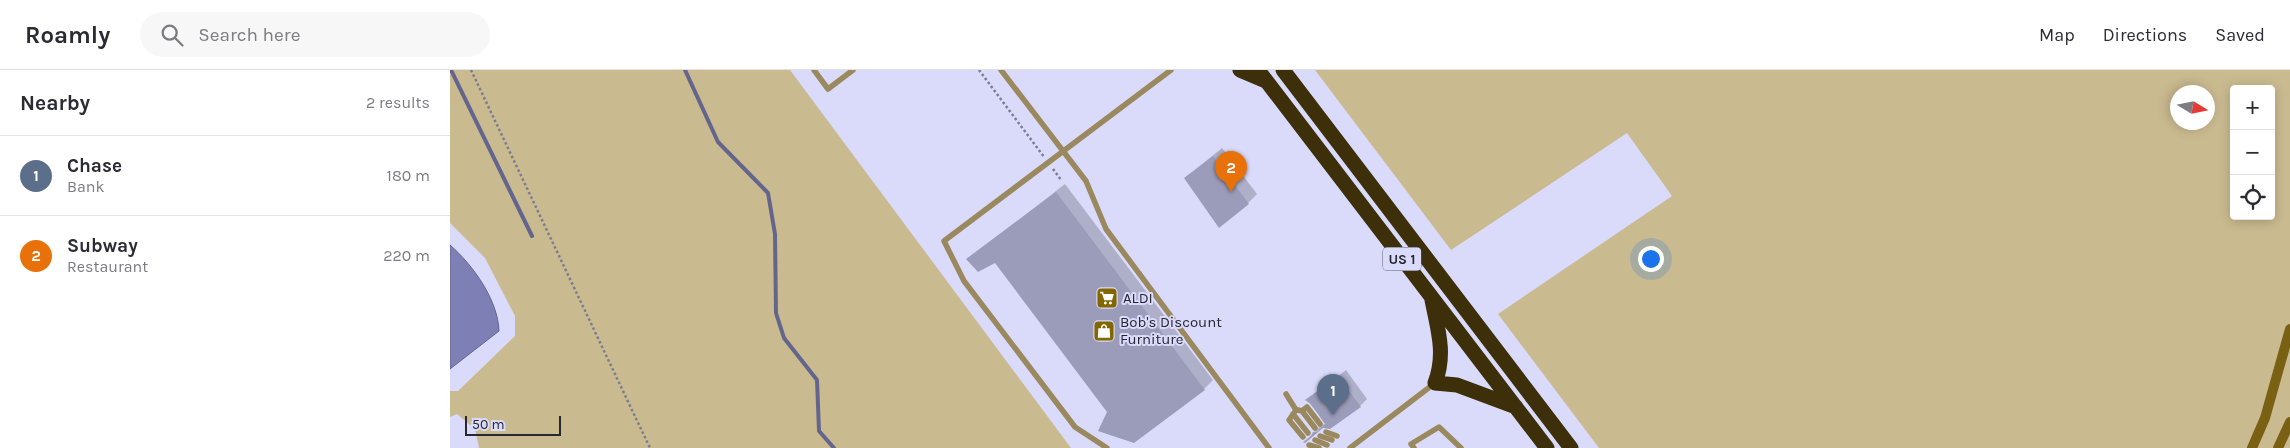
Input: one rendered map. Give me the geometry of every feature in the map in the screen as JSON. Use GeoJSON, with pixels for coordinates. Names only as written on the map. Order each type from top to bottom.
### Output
{"type":"FeatureCollection","features":[{"type":"Feature","properties":{"kind":"highway"},"geometry":{"type":"LineString","coordinates":[[1240,70],[1262,75]]}},
{"type":"Feature","properties":{"kind":"highway","name":"US 1"},"geometry":{"type":"LineString","coordinates":[[1283,70],[1571,448]]}},
{"type":"Feature","properties":{"kind":"highway","name":"US 1"},"geometry":{"type":"LineString","coordinates":[[1262,75],[1547,448]]}},
{"type":"Feature","properties":{"kind":"highway"},"geometry":{"type":"LineString","coordinates":[[1431,296],[1442,349],[1441,368],[1435,383],[1457,385],[1516,408]]}},
{"type":"Feature","properties":{"kind":"street"},"geometry":{"type":"LineString","coordinates":[[2252,448],[2265,418],[2290,328]]}},
{"type":"Feature","properties":{"kind":"street"},"geometry":{"type":"LineString","coordinates":[[2278,448],[2290,422]]}},
{"type":"Feature","properties":{"kind":"lane"},"geometry":{"type":"LineString","coordinates":[[814,70],[828,89],[853,70]]}},
{"type":"Feature","properties":{"kind":"lane"},"geometry":{"type":"LineString","coordinates":[[1001,70],[1086,181],[1106,229],[1269,448]]}},
{"type":"Feature","properties":{"kind":"lane"},"geometry":{"type":"LineString","coordinates":[[1107,448],[1075,427],[964,281],[944,241],[1172,70]]}},
{"type":"Feature","properties":{"kind":"lane"},"geometry":{"type":"LineString","coordinates":[[1350,448],[1435,383]]}},
{"type":"Feature","properties":{"kind":"lane"},"geometry":{"type":"LineString","coordinates":[[1286,394],[1297,412],[1317,426]]}},
{"type":"Feature","properties":{"kind":"lane"},"geometry":{"type":"LineString","coordinates":[[1297,412],[1289,420],[1306,434]]}},
{"type":"Feature","properties":{"kind":"lane"},"geometry":{"type":"LineString","coordinates":[[1414,448],[1411,444],[1439,427],[1461,448]]}},
{"type":"Feature","properties":{"kind":"lane"},"geometry":{"type":"LineString","coordinates":[[1323,434],[1335,438]]}},
{"type":"Feature","properties":{"kind":"lane"},"geometry":{"type":"LineString","coordinates":[[1314,440],[1326,444]]}},
{"type":"Feature","properties":{"kind":"lane"},"geometry":{"type":"LineString","coordinates":[[1309,444],[1319,448]]}},
{"type":"Feature","properties":{"kind":"path"},"geometry":{"type":"LineString","coordinates":[[471,70],[650,448]]}},
{"type":"Feature","properties":{"kind":"path"},"geometry":{"type":"LineString","coordinates":[[979,70],[1061,180]]}},
{"type":"Feature","properties":{"kind":"shaded area"},"geometry":{"type":"Polygon","coordinates":[[[450,70],[790,70],[1071,448],[479,448],[475,429],[457,414],[450,417],[450,391],[458,391],[515,336],[515,316],[485,258],[450,223],[450,70]]]}},
{"type":"Feature","properties":{"kind":"shaded area"},"geometry":{"type":"Polygon","coordinates":[[[1315,70],[2290,70],[2290,448],[1599,448],[1498,314],[1672,196],[1627,133],[1451,250],[1315,70]]]}},
{"type":"Feature","properties":{"kind":"water"},"geometry":{"type":"Polygon","coordinates":[[[450,245],[459,253],[483,284],[494,307],[499,331],[450,369],[450,245]]]}},
{"type":"Feature","properties":{"kind":"building"},"geometry":{"type":"Polygon","coordinates":[[[1213,156],[1249,204],[1219,228],[1184,178],[1213,156]]]}},
{"type":"Feature","properties":{"kind":"building","name":"Bob's Discount Furniture"},"geometry":{"type":"Polygon","coordinates":[[[1056,192],[1205,390],[1134,443],[1098,431],[1107,412],[995,263],[978,272],[966,259],[1056,192]]]}},
{"type":"Feature","properties":{"kind":"building"},"geometry":{"type":"Polygon","coordinates":[[[1338,376],[1361,407],[1330,429],[1323,428],[1305,443],[1303,442],[1325,424],[1311,404],[1305,400],[1338,376]]]}},
{"type":"Feature","properties":{"kind":"waterway"},"geometry":{"type":"LineString","coordinates":[[451,70],[532,236]]}},
{"type":"Feature","properties":{"kind":"waterway"},"geometry":{"type":"LineString","coordinates":[[685,70],[718,142],[768,193],[775,234],[776,313],[784,338],[817,380],[819,431],[834,448]]}},
{"type":"Feature","properties":{"kind":"place","name":"Subway"},"geometry":{"type":"Point","coordinates":[1231,192]}},
{"type":"Feature","properties":{"kind":"place","name":"ALDI"},"geometry":{"type":"Point","coordinates":[1107,298]}},
{"type":"Feature","properties":{"kind":"place","name":"Bob's Discount Furniture"},"geometry":{"type":"Point","coordinates":[1104,331]}},
{"type":"Feature","properties":{"kind":"place","name":"Chase"},"geometry":{"type":"Point","coordinates":[1333,415]}}]}
